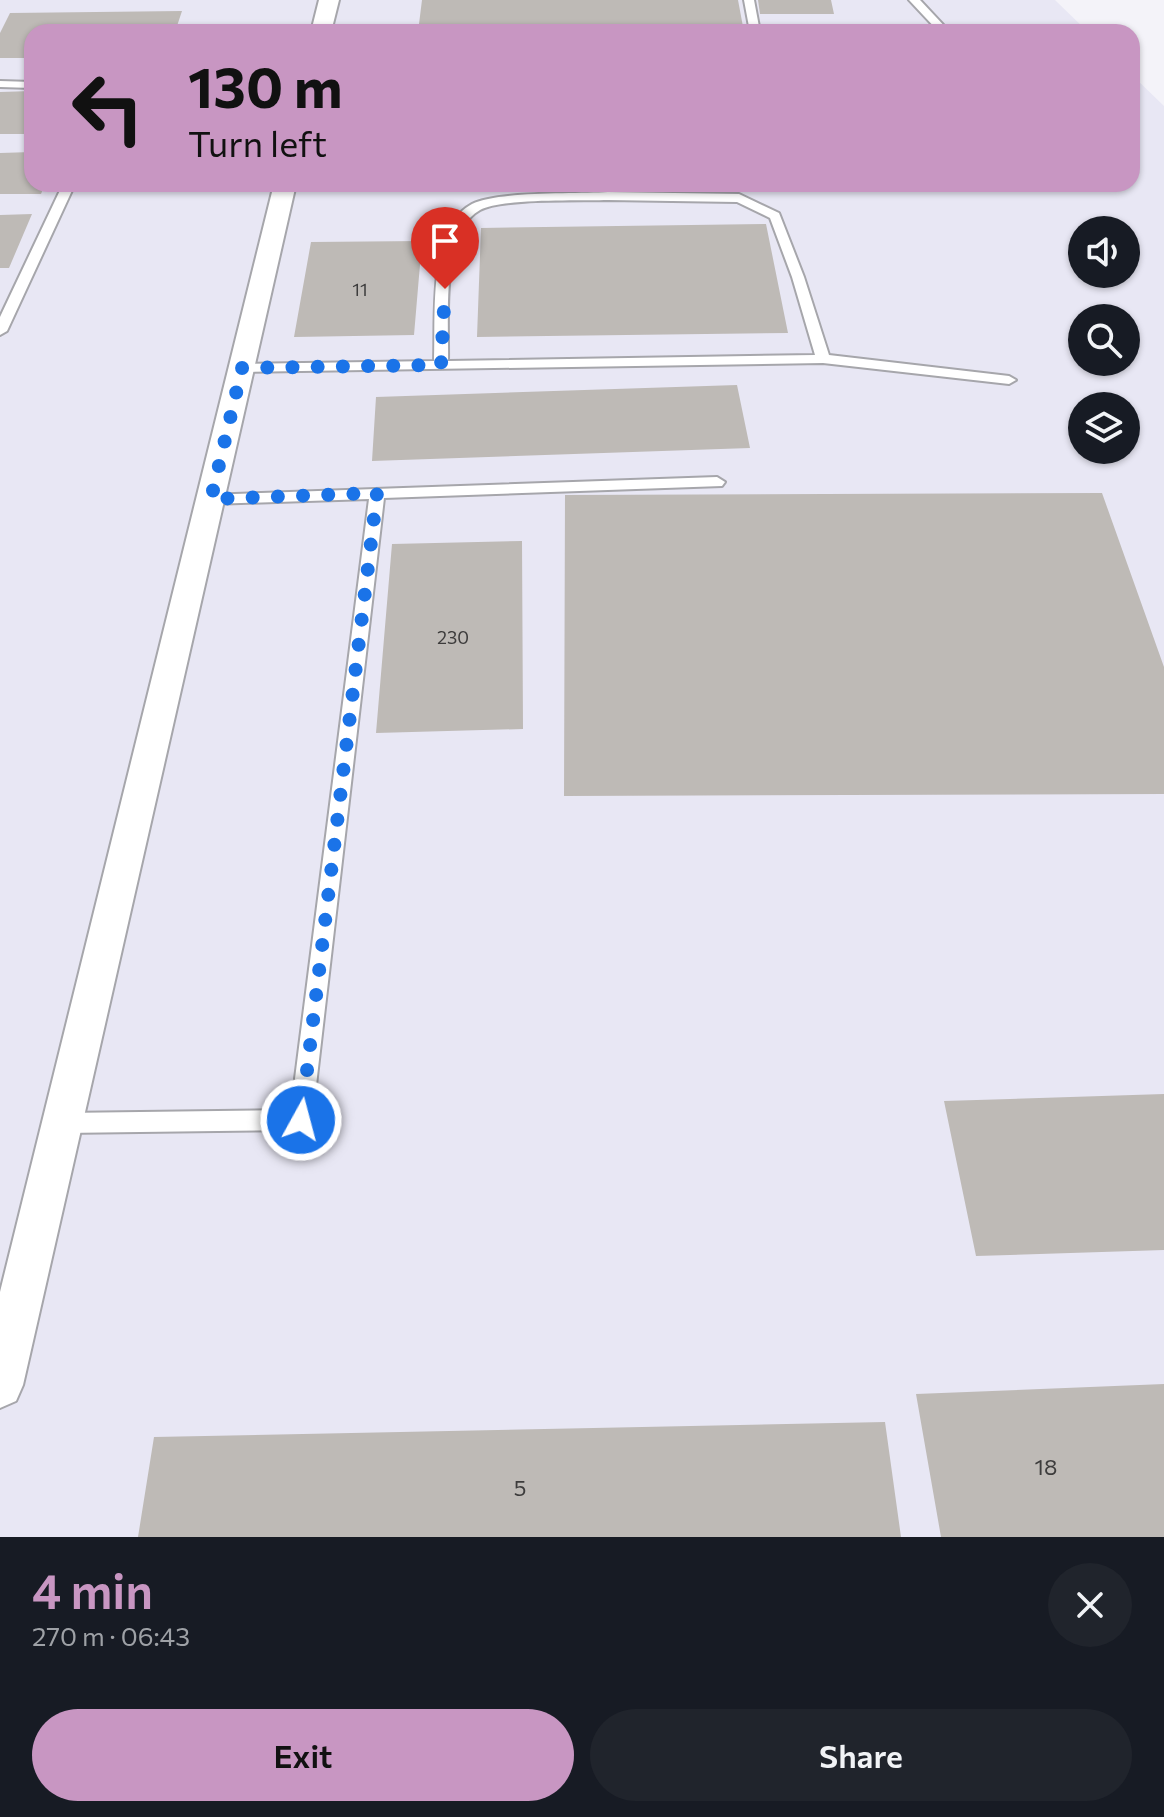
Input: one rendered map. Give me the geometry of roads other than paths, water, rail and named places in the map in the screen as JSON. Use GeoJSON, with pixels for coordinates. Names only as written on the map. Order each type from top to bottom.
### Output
{"type":"FeatureCollection","features":[{"type":"Feature","properties":{"kind":"street"},"geometry":{"type":"LineString","coordinates":[[323,24],[329,0]]}},
{"type":"Feature","properties":{"kind":"street"},"geometry":{"type":"LineString","coordinates":[[0,1385],[283,192]]}},
{"type":"Feature","properties":{"kind":"lane"},"geometry":{"type":"LineString","coordinates":[[749,0],[754,24]]}},
{"type":"Feature","properties":{"kind":"lane"},"geometry":{"type":"LineString","coordinates":[[914,0],[937,24]]}},
{"type":"Feature","properties":{"kind":"lane"},"geometry":{"type":"LineString","coordinates":[[0,84],[24,85]]}},
{"type":"Feature","properties":{"kind":"lane"},"geometry":{"type":"LineString","coordinates":[[0,331],[7,297],[65,192]]}},
{"type":"Feature","properties":{"kind":"lane"},"geometry":{"type":"LineString","coordinates":[[441,365],[445,258],[456,226],[476,207],[505,201],[608,196],[739,198],[775,216],[823,359]]}},
{"type":"Feature","properties":{"kind":"lane"},"geometry":{"type":"LineString","coordinates":[[242,368],[823,359],[1009,380]]}},
{"type":"Feature","properties":{"kind":"lane"},"geometry":{"type":"LineString","coordinates":[[211,499],[717,482]]}},
{"type":"Feature","properties":{"kind":"lane"},"geometry":{"type":"LineString","coordinates":[[63,1123],[301,1120],[377,493]]}}]}
